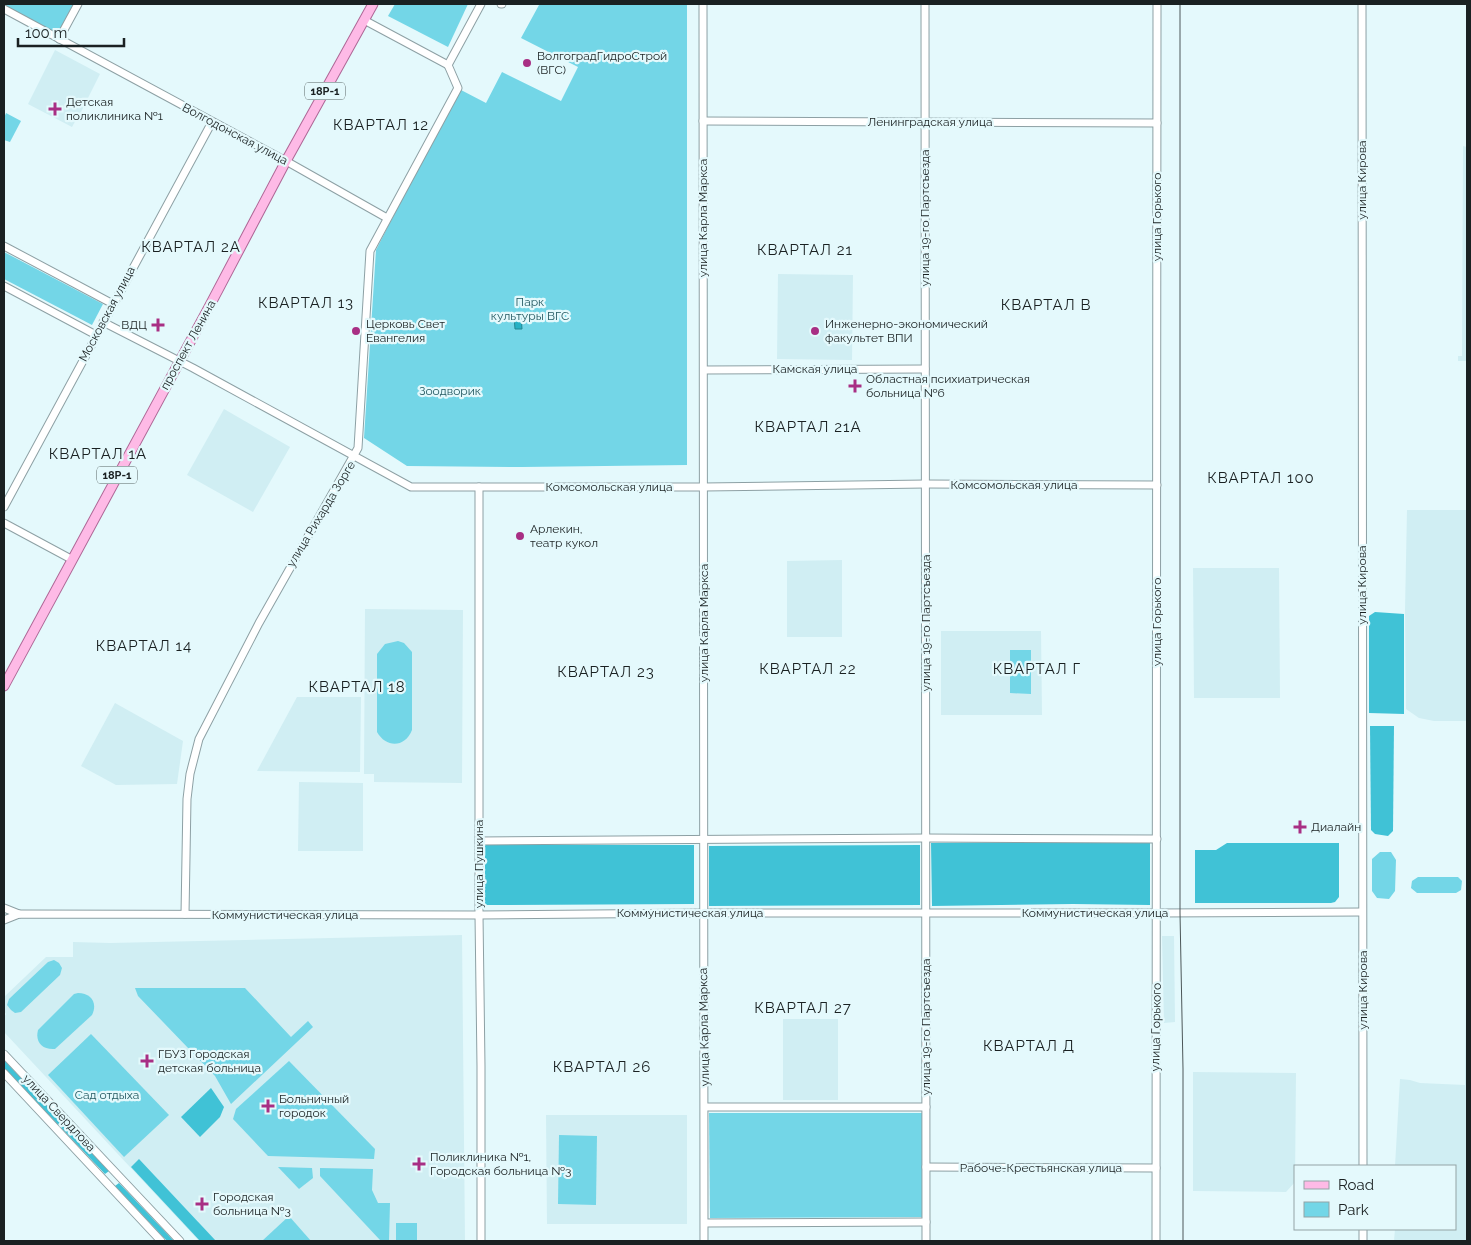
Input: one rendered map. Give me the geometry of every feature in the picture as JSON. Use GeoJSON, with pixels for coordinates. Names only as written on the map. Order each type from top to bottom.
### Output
{"type":"FeatureCollection","features":[{"type":"Feature","properties":{"kind":"main road","name":"проспект Ленина"},"geometry":{"type":"LineString","coordinates":[[4,686],[71,559],[373,4]]}},
{"type":"Feature","properties":{"kind":"street"},"geometry":{"type":"LineString","coordinates":[[59,39],[78,4]]}},
{"type":"Feature","properties":{"kind":"street"},"geometry":{"type":"LineString","coordinates":[[364,20],[448,65],[481,4]]}},
{"type":"Feature","properties":{"kind":"street","name":"улица Карла Маркса"},"geometry":{"type":"LineString","coordinates":[[703,4],[704,1241]]}},
{"type":"Feature","properties":{"kind":"street","name":"улица 19-го Партсъезда"},"geometry":{"type":"LineString","coordinates":[[924,4],[927,912],[926,1241]]}},
{"type":"Feature","properties":{"kind":"street","name":"улица Горького"},"geometry":{"type":"LineString","coordinates":[[1156,1241],[1157,4]]}},
{"type":"Feature","properties":{"kind":"street","name":"улица Кирова"},"geometry":{"type":"LineString","coordinates":[[1362,4],[1363,1165]]}},
{"type":"Feature","properties":{"kind":"street","name":"Волгодонская улица"},"geometry":{"type":"LineString","coordinates":[[4,9],[387,218]]}},
{"type":"Feature","properties":{"kind":"street","name":"улица Рихарда Зорге"},"geometry":{"type":"LineString","coordinates":[[185,914],[187,799],[190,774],[199,739],[289,568],[358,448],[370,251],[458,88],[448,65]]}},
{"type":"Feature","properties":{"kind":"street","name":"Ленинградская улица"},"geometry":{"type":"LineString","coordinates":[[703,121],[1157,123]]}},
{"type":"Feature","properties":{"kind":"street","name":"Московская улица"},"geometry":{"type":"LineString","coordinates":[[4,507],[212,122]]}},
{"type":"Feature","properties":{"kind":"street"},"geometry":{"type":"LineString","coordinates":[[4,246],[112,304]]}},
{"type":"Feature","properties":{"kind":"street"},"geometry":{"type":"LineString","coordinates":[[4,286],[96,335]]}},
{"type":"Feature","properties":{"kind":"street","name":"Комсомольская улица"},"geometry":{"type":"LineString","coordinates":[[103,322],[180,361],[410,487],[704,488],[926,484],[1157,485]]}},
{"type":"Feature","properties":{"kind":"street","name":"Камская улица"},"geometry":{"type":"LineString","coordinates":[[704,370],[926,369]]}},
{"type":"Feature","properties":{"kind":"street","name":"улица Пушкина"},"geometry":{"type":"LineString","coordinates":[[479,487],[481,1241]]}},
{"type":"Feature","properties":{"kind":"street"},"geometry":{"type":"LineString","coordinates":[[4,523],[71,559]]}},
{"type":"Feature","properties":{"kind":"street"},"geometry":{"type":"LineString","coordinates":[[479,841],[926,838],[1157,839]]}},
{"type":"Feature","properties":{"kind":"street","name":"Коммунистическая улица"},"geometry":{"type":"LineString","coordinates":[[4,908],[19,914],[479,915],[704,912],[1362,912]]}},
{"type":"Feature","properties":{"kind":"street","name":"Коммунистическая улица"},"geometry":{"type":"LineString","coordinates":[[4,920],[19,914]]}},
{"type":"Feature","properties":{"kind":"street","name":"улица Свердлова"},"geometry":{"type":"LineString","coordinates":[[4,1054],[180,1241]]}},
{"type":"Feature","properties":{"kind":"street","name":"улица Свердлова"},"geometry":{"type":"LineString","coordinates":[[4,1073],[162,1241]]}},
{"type":"Feature","properties":{"kind":"street"},"geometry":{"type":"LineString","coordinates":[[705,1107],[926,1107]]}},
{"type":"Feature","properties":{"kind":"street","name":"Рабоче-Крестьянская улица"},"geometry":{"type":"LineString","coordinates":[[926,1167],[1156,1168]]}},
{"type":"Feature","properties":{"kind":"street"},"geometry":{"type":"LineString","coordinates":[[105,1182],[114,1172]]}},
{"type":"Feature","properties":{"kind":"street"},"geometry":{"type":"LineString","coordinates":[[705,1223],[926,1222]]}},
{"type":"Feature","properties":{"kind":"shaded area"},"geometry":{"type":"Polygon","coordinates":[[[55,50],[100,74],[72,127],[28,104],[55,50]]]}},
{"type":"Feature","properties":{"kind":"shaded area"},"geometry":{"type":"Polygon","coordinates":[[[1463,146],[1467,147],[1467,361],[1458,361],[1458,356],[1462,356],[1463,146]]]}},
{"type":"Feature","properties":{"kind":"shaded area","name":"Инженерно-экономический факультет ВПИ"},"geometry":{"type":"Polygon","coordinates":[[[778,274],[853,275],[852,360],[777,359],[778,274]]]}},
{"type":"Feature","properties":{"kind":"shaded area"},"geometry":{"type":"Polygon","coordinates":[[[521,315],[522,329],[515,329],[514,316],[521,315]]]}},
{"type":"Feature","properties":{"kind":"shaded area"},"geometry":{"type":"Polygon","coordinates":[[[224,409],[290,447],[253,512],[187,475],[224,409]]]}},
{"type":"Feature","properties":{"kind":"shaded area"},"geometry":{"type":"Polygon","coordinates":[[[1407,510],[1467,510],[1467,721],[1434,721],[1419,718],[1406,709],[1407,510]]]}},
{"type":"Feature","properties":{"kind":"shaded area"},"geometry":{"type":"Polygon","coordinates":[[[842,560],[842,637],[787,637],[787,561],[842,560]]]}},
{"type":"Feature","properties":{"kind":"shaded area"},"geometry":{"type":"Polygon","coordinates":[[[1193,568],[1279,568],[1280,698],[1194,698],[1193,568]]]}},
{"type":"Feature","properties":{"kind":"shaded area"},"geometry":{"type":"Polygon","coordinates":[[[365,609],[463,610],[462,783],[374,782],[374,774],[364,774],[365,609]]]}},
{"type":"Feature","properties":{"kind":"shaded area"},"geometry":{"type":"Polygon","coordinates":[[[1375,612],[1404,614],[1404,714],[1369,713],[1369,616],[1375,612]]]}},
{"type":"Feature","properties":{"kind":"shaded area"},"geometry":{"type":"Polygon","coordinates":[[[941,631],[1041,631],[1042,715],[941,715],[941,631]]]}},
{"type":"Feature","properties":{"kind":"shaded area"},"geometry":{"type":"Polygon","coordinates":[[[297,697],[361,697],[360,772],[257,771],[297,697]]]}},
{"type":"Feature","properties":{"kind":"shaded area"},"geometry":{"type":"Polygon","coordinates":[[[115,703],[183,741],[177,784],[116,785],[81,766],[115,703]]]}},
{"type":"Feature","properties":{"kind":"shaded area"},"geometry":{"type":"Polygon","coordinates":[[[1370,726],[1394,726],[1393,831],[1388,836],[1375,834],[1371,830],[1370,726]]]}},
{"type":"Feature","properties":{"kind":"shaded area"},"geometry":{"type":"Polygon","coordinates":[[[299,782],[363,783],[363,851],[298,851],[299,782]]]}},
{"type":"Feature","properties":{"kind":"shaded area"},"geometry":{"type":"Polygon","coordinates":[[[1150,842],[1150,905],[932,906],[931,843],[1150,842]]]}},
{"type":"Feature","properties":{"kind":"shaded area"},"geometry":{"type":"Polygon","coordinates":[[[1227,843],[1339,843],[1339,897],[1335,902],[1331,903],[1195,903],[1195,850],[1216,850],[1227,843]]]}},
{"type":"Feature","properties":{"kind":"shaded area"},"geometry":{"type":"Polygon","coordinates":[[[485,845],[694,845],[694,904],[485,905],[485,845]]]}},
{"type":"Feature","properties":{"kind":"shaded area"},"geometry":{"type":"Polygon","coordinates":[[[920,845],[920,905],[709,906],[709,846],[920,845]]]}},
{"type":"Feature","properties":{"kind":"shaded area","name":"Больничный городок"},"geometry":{"type":"Polygon","coordinates":[[[462,935],[465,1241],[199,1241],[4,1032],[4,1017],[6,1014],[4,1011],[4,997],[46,957],[73,957],[73,942],[110,943],[462,935]]]}},
{"type":"Feature","properties":{"kind":"shaded area"},"geometry":{"type":"Polygon","coordinates":[[[1162,936],[1174,936],[1175,1022],[1164,1023],[1162,936]]]}},
{"type":"Feature","properties":{"kind":"shaded area"},"geometry":{"type":"Polygon","coordinates":[[[1467,995],[1467,1241],[1394,1241],[1395,1230],[1456,1230],[1456,1165],[1395,1165],[1400,1079],[1420,1083],[1465,1085],[1467,995]]]}},
{"type":"Feature","properties":{"kind":"shaded area"},"geometry":{"type":"Polygon","coordinates":[[[783,1019],[838,1019],[838,1100],[783,1100],[783,1019]]]}},
{"type":"Feature","properties":{"kind":"shaded area"},"geometry":{"type":"Polygon","coordinates":[[[4,1060],[109,1171],[105,1174],[4,1068],[4,1060]]]}},
{"type":"Feature","properties":{"kind":"shaded area"},"geometry":{"type":"Polygon","coordinates":[[[1193,1072],[1296,1073],[1294,1183],[1286,1192],[1193,1191],[1193,1072]]]}},
{"type":"Feature","properties":{"kind":"shaded area"},"geometry":{"type":"Polygon","coordinates":[[[211,1088],[224,1107],[220,1117],[200,1137],[181,1117],[211,1088]]]}},
{"type":"Feature","properties":{"kind":"shaded area"},"geometry":{"type":"Polygon","coordinates":[[[546,1115],[687,1115],[687,1224],[547,1224],[546,1115]]]}},
{"type":"Feature","properties":{"kind":"shaded area"},"geometry":{"type":"Polygon","coordinates":[[[139,1159],[216,1241],[200,1241],[131,1167],[139,1159]]]}},
{"type":"Feature","properties":{"kind":"shaded area"},"geometry":{"type":"Polygon","coordinates":[[[119,1183],[174,1241],[167,1241],[115,1186],[119,1183]]]}},
{"type":"Feature","properties":{"kind":"green space"},"geometry":{"type":"Polygon","coordinates":[[[4,4],[74,4],[57,35],[4,6],[4,4]]]}},
{"type":"Feature","properties":{"kind":"green space"},"geometry":{"type":"Polygon","coordinates":[[[395,4],[468,4],[448,47],[388,16],[395,4]]]}},
{"type":"Feature","properties":{"kind":"green space","name":"Парк культуры ВГС"},"geometry":{"type":"Polygon","coordinates":[[[538,4],[687,4],[687,465],[407,466],[364,438],[376,250],[461,90],[486,103],[502,72],[561,101],[578,67],[521,38],[538,4]]]}},
{"type":"Feature","properties":{"kind":"green space"},"geometry":{"type":"Polygon","coordinates":[[[6,113],[21,121],[10,142],[4,140],[4,118],[6,113]]]}},
{"type":"Feature","properties":{"kind":"green space"},"geometry":{"type":"Polygon","coordinates":[[[4,252],[103,304],[92,325],[4,279],[4,252]]]}},
{"type":"Feature","properties":{"kind":"green space"},"geometry":{"type":"Polygon","coordinates":[[[398,641],[404,643],[412,652],[412,730],[405,740],[395,744],[385,741],[377,732],[377,654],[385,644],[398,641]]]}},
{"type":"Feature","properties":{"kind":"green space"},"geometry":{"type":"Polygon","coordinates":[[[1010,650],[1031,650],[1031,694],[1010,693],[1010,650]]]}},
{"type":"Feature","properties":{"kind":"green space"},"geometry":{"type":"Polygon","coordinates":[[[1380,852],[1391,852],[1396,860],[1395,891],[1389,899],[1377,898],[1372,891],[1372,859],[1380,852]]]}},
{"type":"Feature","properties":{"kind":"green space"},"geometry":{"type":"Polygon","coordinates":[[[1418,877],[1458,877],[1462,881],[1461,890],[1456,893],[1417,893],[1411,888],[1412,881],[1418,877]]]}},
{"type":"Feature","properties":{"kind":"green space"},"geometry":{"type":"Polygon","coordinates":[[[54,960],[62,968],[60,975],[21,1012],[15,1013],[11,1010],[7,1005],[9,999],[48,962],[54,960]]]}},
{"type":"Feature","properties":{"kind":"green space"},"geometry":{"type":"Polygon","coordinates":[[[135,988],[245,988],[291,1037],[308,1021],[313,1027],[231,1104],[215,1076],[138,996],[135,988]]]}},
{"type":"Feature","properties":{"kind":"green space"},"geometry":{"type":"Polygon","coordinates":[[[83,993],[92,999],[94,1011],[92,1015],[55,1049],[43,1047],[39,1042],[38,1030],[74,994],[83,993]]]}},
{"type":"Feature","properties":{"kind":"green space","name":"Сад отдыха"},"geometry":{"type":"Polygon","coordinates":[[[91,1034],[169,1115],[124,1157],[48,1075],[91,1034]]]}},
{"type":"Feature","properties":{"kind":"green space"},"geometry":{"type":"Polygon","coordinates":[[[289,1061],[375,1149],[374,1159],[268,1156],[233,1119],[236,1109],[289,1061]]]}},
{"type":"Feature","properties":{"kind":"green space"},"geometry":{"type":"Polygon","coordinates":[[[709,1113],[922,1113],[922,1217],[710,1218],[709,1113]]]}},
{"type":"Feature","properties":{"kind":"green space"},"geometry":{"type":"Polygon","coordinates":[[[559,1135],[597,1136],[596,1205],[558,1204],[559,1135]]]}},
{"type":"Feature","properties":{"kind":"green space"},"geometry":{"type":"Polygon","coordinates":[[[278,1167],[312,1168],[313,1178],[299,1189],[278,1167]]]}},
{"type":"Feature","properties":{"kind":"green space"},"geometry":{"type":"Polygon","coordinates":[[[320,1168],[373,1169],[372,1190],[378,1203],[390,1203],[389,1241],[380,1240],[320,1176],[320,1168]]]}},
{"type":"Feature","properties":{"kind":"green space"},"geometry":{"type":"Polygon","coordinates":[[[289,1216],[311,1241],[262,1241],[289,1216]]]}},
{"type":"Feature","properties":{"kind":"green space"},"geometry":{"type":"Polygon","coordinates":[[[396,1223],[417,1223],[417,1241],[396,1241],[396,1223]]]}},
{"type":"Feature","properties":{"kind":"tram line"},"geometry":{"type":"LineString","coordinates":[[1180,4],[1180,913],[1183,1069],[1183,1241]]}},
{"type":"Feature","properties":{"kind":"place","name":"ВолгоградГидроСтрой (ВГС)"},"geometry":{"type":"Point","coordinates":[527,63]}},
{"type":"Feature","properties":{"kind":"place","name":"Детская поликлиника №1"},"geometry":{"type":"Point","coordinates":[55,109]}},
{"type":"Feature","properties":{"kind":"place","name":"ВДЦ"},"geometry":{"type":"Point","coordinates":[158,325]}},
{"type":"Feature","properties":{"kind":"place","name":"Церковь Свет Евангелия"},"geometry":{"type":"Point","coordinates":[356,331]}},
{"type":"Feature","properties":{"kind":"place","name":"Инженерно-экономический факультет ВПИ"},"geometry":{"type":"Point","coordinates":[815,331]}},
{"type":"Feature","properties":{"kind":"place","name":"Областная психиатрическая больница №6"},"geometry":{"type":"Point","coordinates":[855,386]}},
{"type":"Feature","properties":{"kind":"place","name":"Арлекин, театр кукол"},"geometry":{"type":"Point","coordinates":[520,536]}},
{"type":"Feature","properties":{"kind":"place","name":"Диалайн"},"geometry":{"type":"Point","coordinates":[1300,827]}},
{"type":"Feature","properties":{"kind":"place","name":"ГБУЗ Городская детская больница"},"geometry":{"type":"Point","coordinates":[147,1061]}},
{"type":"Feature","properties":{"kind":"place","name":"Больничный городок"},"geometry":{"type":"Point","coordinates":[268,1106]}},
{"type":"Feature","properties":{"kind":"place","name":"Поликлиника №1, Городская больница №3"},"geometry":{"type":"Point","coordinates":[419,1164]}},
{"type":"Feature","properties":{"kind":"place","name":"Городская больница №3"},"geometry":{"type":"Point","coordinates":[202,1204]}},
{"type":"Feature","properties":{"kind":"district","name":"КВАРТАЛ 12"},"geometry":{"type":"Point","coordinates":[381,125]}},
{"type":"Feature","properties":{"kind":"district","name":"КВАРТАЛ 2А"},"geometry":{"type":"Point","coordinates":[191,247]}},
{"type":"Feature","properties":{"kind":"district","name":"КВАРТАЛ 21"},"geometry":{"type":"Point","coordinates":[805,250]}},
{"type":"Feature","properties":{"kind":"district","name":"КВАРТАЛ 13"},"geometry":{"type":"Point","coordinates":[306,303]}},
{"type":"Feature","properties":{"kind":"district","name":"КВАРТАЛ В"},"geometry":{"type":"Point","coordinates":[1046,305]}},
{"type":"Feature","properties":{"kind":"district","name":"КВАРТАЛ 21А"},"geometry":{"type":"Point","coordinates":[808,427]}},
{"type":"Feature","properties":{"kind":"district","name":"КВАРТАЛ 1А"},"geometry":{"type":"Point","coordinates":[98,454]}},
{"type":"Feature","properties":{"kind":"district","name":"КВАРТАЛ 100"},"geometry":{"type":"Point","coordinates":[1261,478]}},
{"type":"Feature","properties":{"kind":"district","name":"КВАРТАЛ 14"},"geometry":{"type":"Point","coordinates":[144,646]}},
{"type":"Feature","properties":{"kind":"district","name":"КВАРТАЛ 22"},"geometry":{"type":"Point","coordinates":[808,669]}},
{"type":"Feature","properties":{"kind":"district","name":"КВАРТАЛ Г"},"geometry":{"type":"Point","coordinates":[1037,669]}},
{"type":"Feature","properties":{"kind":"district","name":"КВАРТАЛ 23"},"geometry":{"type":"Point","coordinates":[606,672]}},
{"type":"Feature","properties":{"kind":"district","name":"КВАРТАЛ 18"},"geometry":{"type":"Point","coordinates":[357,687]}},
{"type":"Feature","properties":{"kind":"district","name":"КВАРТАЛ 27"},"geometry":{"type":"Point","coordinates":[803,1008]}},
{"type":"Feature","properties":{"kind":"district","name":"КВАРТАЛ Д"},"geometry":{"type":"Point","coordinates":[1029,1046]}},
{"type":"Feature","properties":{"kind":"district","name":"КВАРТАЛ 26"},"geometry":{"type":"Point","coordinates":[602,1067]}},
{"type":"Feature","properties":{"kind":"park label","name":"Зоодворик"},"geometry":{"type":"Point","coordinates":[450,391]}}]}
